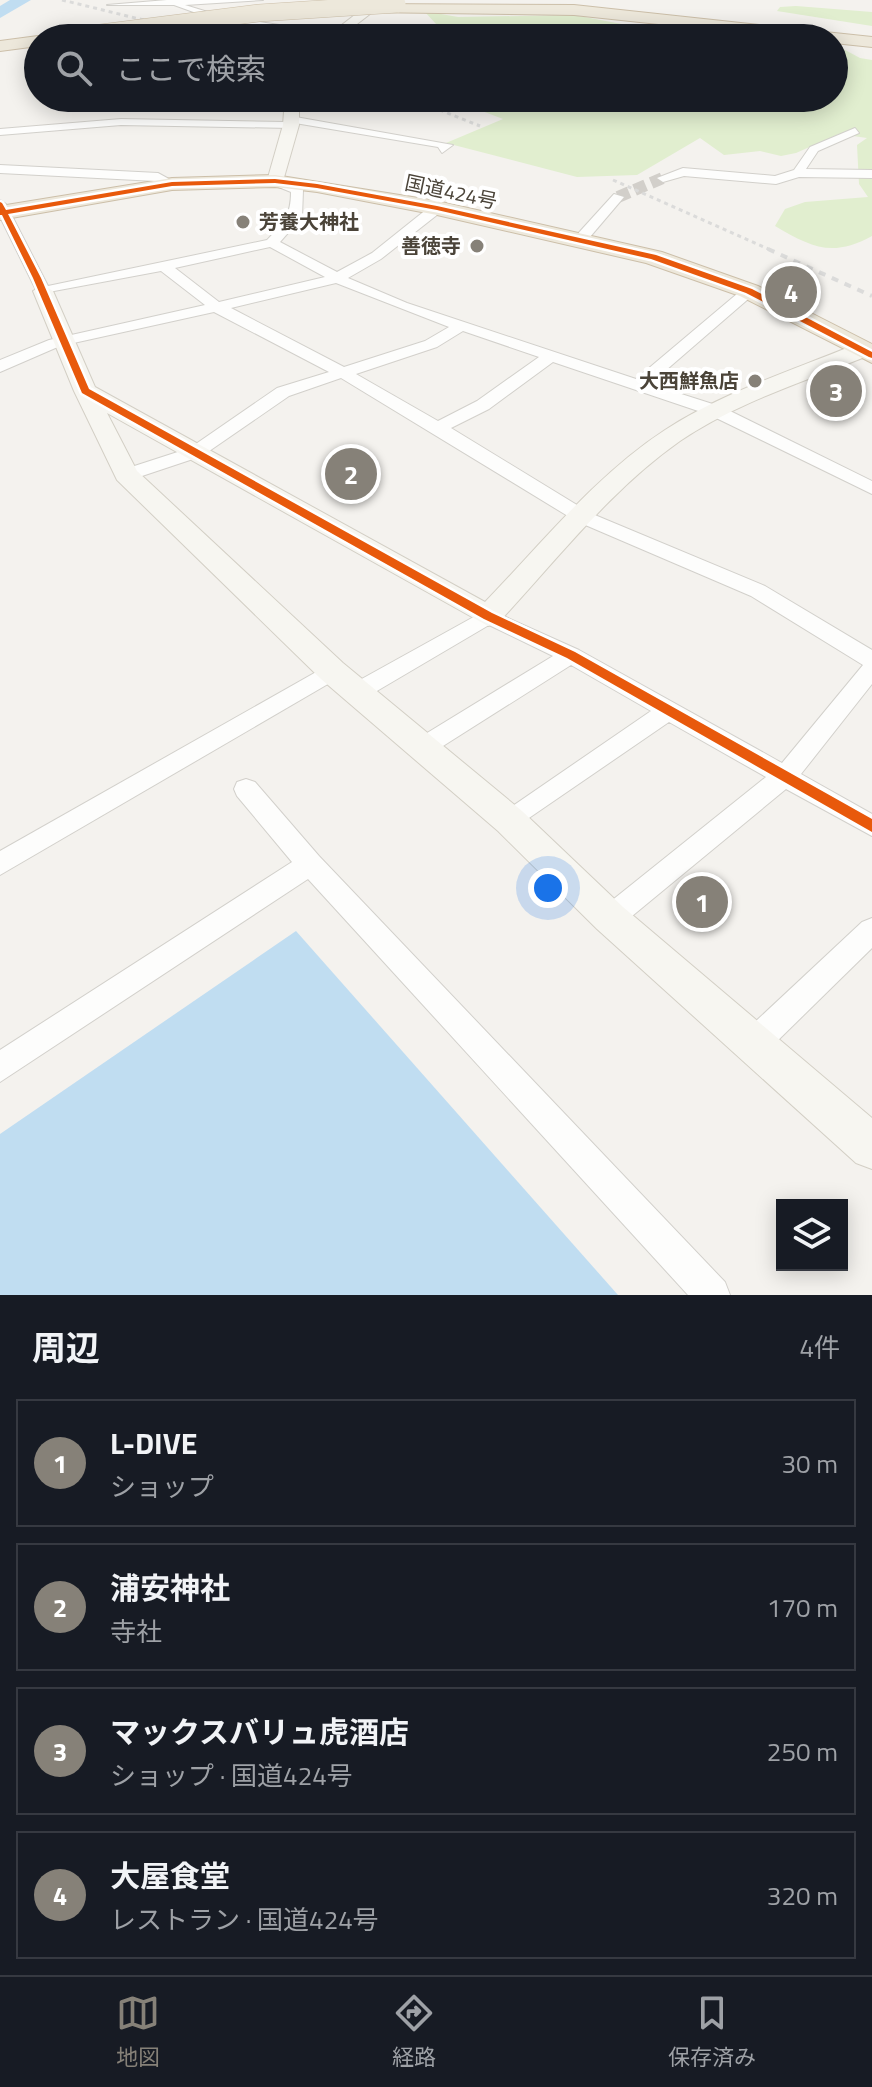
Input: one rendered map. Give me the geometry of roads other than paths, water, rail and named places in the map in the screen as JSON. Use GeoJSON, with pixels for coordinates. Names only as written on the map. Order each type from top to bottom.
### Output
{"type":"FeatureCollection","features":[{"type":"Feature","properties":{"kind":"highway"},"geometry":{"type":"LineString","coordinates":[[553,0],[810,24]]}},
{"type":"Feature","properties":{"kind":"highway"},"geometry":{"type":"LineString","coordinates":[[379,3],[586,11],[714,24]]}},
{"type":"Feature","properties":{"kind":"highway"},"geometry":{"type":"LineString","coordinates":[[172,24],[379,3],[607,9],[735,24]]}},
{"type":"Feature","properties":{"kind":"highway"},"geometry":{"type":"LineString","coordinates":[[848,28],[872,31]]}},
{"type":"Feature","properties":{"kind":"highway"},"geometry":{"type":"LineString","coordinates":[[848,37],[872,40]]}},
{"type":"Feature","properties":{"kind":"highway"},"geometry":{"type":"LineString","coordinates":[[848,38],[872,40]]}},
{"type":"Feature","properties":{"kind":"highway"},"geometry":{"type":"LineString","coordinates":[[0,46],[24,43]]}},
{"type":"Feature","properties":{"kind":"highway","name":"国道424号"},"geometry":{"type":"LineString","coordinates":[[2,210],[172,184],[275,181],[437,208],[653,257],[749,291],[867,352]]}},
{"type":"Feature","properties":{"kind":"street"},"geometry":{"type":"LineString","coordinates":[[111,5],[259,0]]}},
{"type":"Feature","properties":{"kind":"street"},"geometry":{"type":"LineString","coordinates":[[171,1],[203,13],[260,24]]}},
{"type":"Feature","properties":{"kind":"street"},"geometry":{"type":"LineString","coordinates":[[120,24],[203,13],[379,3]]}},
{"type":"Feature","properties":{"kind":"street"},"geometry":{"type":"LineString","coordinates":[[350,24],[379,3]]}},
{"type":"Feature","properties":{"kind":"street"},"geometry":{"type":"LineString","coordinates":[[191,24],[325,6]]}},
{"type":"Feature","properties":{"kind":"street"},"geometry":{"type":"LineString","coordinates":[[43,291],[272,243],[292,226],[298,209],[297,190],[275,181],[291,112]]}},
{"type":"Feature","properties":{"kind":"street"},"geometry":{"type":"LineString","coordinates":[[0,132],[121,122],[291,122],[447,145],[442,149]]}},
{"type":"Feature","properties":{"kind":"street"},"geometry":{"type":"LineString","coordinates":[[798,173],[814,149],[855,131]]}},
{"type":"Feature","properties":{"kind":"street"},"geometry":{"type":"LineString","coordinates":[[0,169],[158,177],[172,184]]}},
{"type":"Feature","properties":{"kind":"street"},"geometry":{"type":"LineString","coordinates":[[663,178],[683,172],[776,180],[798,173],[872,174]]}},
{"type":"Feature","properties":{"kind":"street"},"geometry":{"type":"LineString","coordinates":[[579,241],[618,197]]}},
{"type":"Feature","properties":{"kind":"street"},"geometry":{"type":"LineString","coordinates":[[0,367],[7,358],[64,341],[337,278],[379,254],[437,208]]}},
{"type":"Feature","properties":{"kind":"street"},"geometry":{"type":"LineString","coordinates":[[2,210],[43,291],[85,391],[126,475],[345,682],[510,821],[610,918],[872,1147]]}},
{"type":"Feature","properties":{"kind":"street"},"geometry":{"type":"LineString","coordinates":[[272,243],[337,278],[402,306],[716,411],[872,488]]}},
{"type":"Feature","properties":{"kind":"street"},"geometry":{"type":"LineString","coordinates":[[161,264],[217,307],[340,371],[583,517],[758,591],[872,660]]}},
{"type":"Feature","properties":{"kind":"street"},"geometry":{"type":"LineString","coordinates":[[640,384],[749,291]]}},
{"type":"Feature","properties":{"kind":"street"},"geometry":{"type":"LineString","coordinates":[[126,475],[196,452],[283,392],[431,344],[461,326]]}},
{"type":"Feature","properties":{"kind":"street"},"geometry":{"type":"LineString","coordinates":[[0,864],[345,682],[488,616],[583,517],[659,446],[716,411],[867,352]]}},
{"type":"Feature","properties":{"kind":"street"},"geometry":{"type":"LineString","coordinates":[[438,428],[483,405],[550,357]]}},
{"type":"Feature","properties":{"kind":"street"},"geometry":{"type":"LineString","coordinates":[[85,391],[488,616],[571,655],[872,826]]}},
{"type":"Feature","properties":{"kind":"street"},"geometry":{"type":"LineString","coordinates":[[423,747],[571,655]]}},
{"type":"Feature","properties":{"kind":"street"},"geometry":{"type":"LineString","coordinates":[[610,918],[785,776],[872,669]]}},
{"type":"Feature","properties":{"kind":"street"},"geometry":{"type":"LineString","coordinates":[[510,821],[669,710]]}},
{"type":"Feature","properties":{"kind":"street"},"geometry":{"type":"LineString","coordinates":[[246,789],[310,864],[712,1295]]}},
{"type":"Feature","properties":{"kind":"street"},"geometry":{"type":"LineString","coordinates":[[0,1067],[310,864]]}},
{"type":"Feature","properties":{"kind":"street"},"geometry":{"type":"LineString","coordinates":[[752,1045],[872,930]]}},
{"type":"Feature","properties":{"kind":"water"},"geometry":{"type":"Polygon","coordinates":[[[296,931],[618,1295],[0,1295],[0,1134],[296,931]]]}},
{"type":"Feature","properties":{"kind":"waterway"},"geometry":{"type":"LineString","coordinates":[[0,13],[22,0]]}},
{"type":"Feature","properties":{"kind":"tunnel"},"geometry":{"type":"LineString","coordinates":[[618,197],[663,178]]}},
{"type":"Feature","properties":{"kind":"railway"},"geometry":{"type":"LineString","coordinates":[[62,0],[160,24]]}},
{"type":"Feature","properties":{"kind":"railway"},"geometry":{"type":"LineString","coordinates":[[445,112],[480,126]]}},
{"type":"Feature","properties":{"kind":"railway"},"geometry":{"type":"LineString","coordinates":[[613,180],[773,251]]}},
{"type":"Feature","properties":{"kind":"railway"},"geometry":{"type":"LineString","coordinates":[[768,249],[872,296]]}},
{"type":"Feature","properties":{"kind":"place","name":"芳養大神社"},"geometry":{"type":"Point","coordinates":[243,222]}},
{"type":"Feature","properties":{"kind":"place","name":"善徳寺"},"geometry":{"type":"Point","coordinates":[477,246]}},
{"type":"Feature","properties":{"kind":"place","name":"大屋食堂"},"geometry":{"type":"Point","coordinates":[791,292]}},
{"type":"Feature","properties":{"kind":"place","name":"大西鮮魚店"},"geometry":{"type":"Point","coordinates":[755,381]}},
{"type":"Feature","properties":{"kind":"place","name":"マックスバリュ虎酒店"},"geometry":{"type":"Point","coordinates":[836,391]}},
{"type":"Feature","properties":{"kind":"place","name":"浦安神社"},"geometry":{"type":"Point","coordinates":[351,474]}},
{"type":"Feature","properties":{"kind":"place","name":"L-DIVE"},"geometry":{"type":"Point","coordinates":[702,902]}}]}
